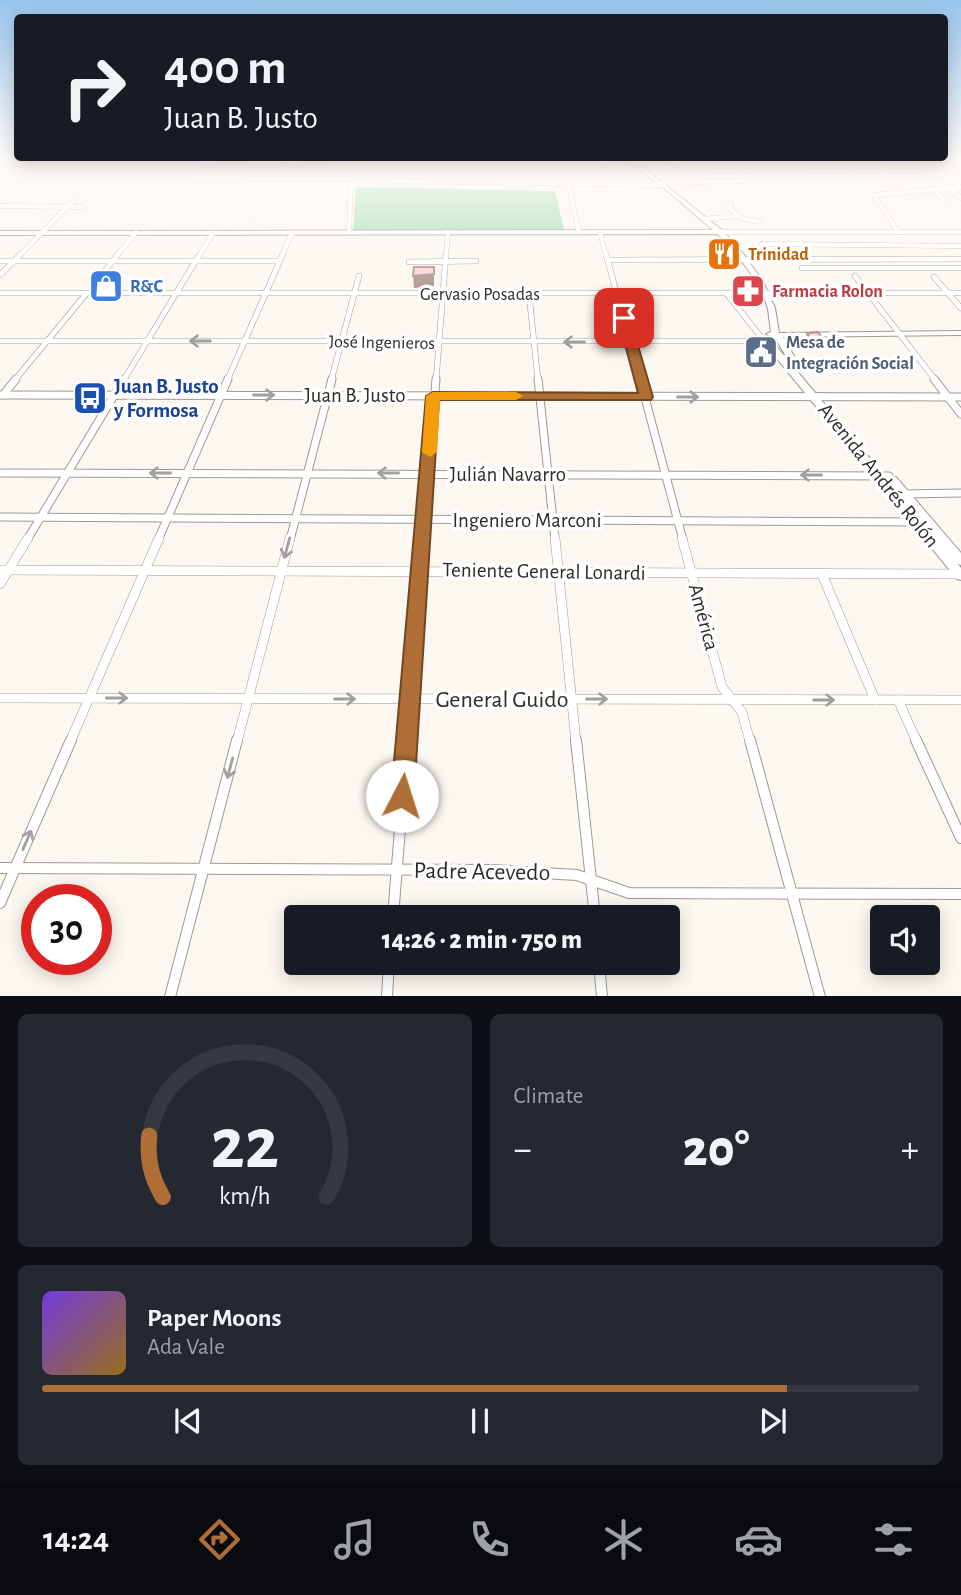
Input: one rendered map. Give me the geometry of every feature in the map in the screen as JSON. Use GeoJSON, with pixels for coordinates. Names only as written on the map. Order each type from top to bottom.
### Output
{"type":"FeatureCollection","features":[{"type":"Feature","properties":{"kind":"street"},"geometry":{"type":"LineString","coordinates":[[1,274],[71,202]]}},
{"type":"Feature","properties":{"kind":"street"},"geometry":{"type":"LineString","coordinates":[[349,232],[350,202]]}},
{"type":"Feature","properties":{"kind":"street"},"geometry":{"type":"LineString","coordinates":[[574,202],[579,232]]}},
{"type":"Feature","properties":{"kind":"street","name":"Avenida Andrés Rolón"},"geometry":{"type":"LineString","coordinates":[[685,202],[721,232],[744,260],[764,294],[771,337],[959,568]]}},
{"type":"Feature","properties":{"kind":"street"},"geometry":{"type":"LineString","coordinates":[[879,202],[898,232]]}},
{"type":"Feature","properties":{"kind":"street"},"geometry":{"type":"LineString","coordinates":[[731,204],[729,208],[739,216]]}},
{"type":"Feature","properties":{"kind":"street"},"geometry":{"type":"LineString","coordinates":[[1,207],[83,207]]}},
{"type":"Feature","properties":{"kind":"street"},"geometry":{"type":"LineString","coordinates":[[704,219],[739,216],[760,222]]}},
{"type":"Feature","properties":{"kind":"street"},"geometry":{"type":"LineString","coordinates":[[102,275],[136,232]]}},
{"type":"Feature","properties":{"kind":"street"},"geometry":{"type":"LineString","coordinates":[[394,905],[448,232]]}},
{"type":"Feature","properties":{"kind":"street","name":"América"},"geometry":{"type":"LineString","coordinates":[[600,232],[722,687],[742,712],[820,996]]}},
{"type":"Feature","properties":{"kind":"street"},"geometry":{"type":"LineString","coordinates":[[0,233],[961,232]]}},
{"type":"Feature","properties":{"kind":"street"},"geometry":{"type":"LineString","coordinates":[[0,584],[4,570],[67,473],[174,293],[213,233]]}},
{"type":"Feature","properties":{"kind":"street"},"geometry":{"type":"LineString","coordinates":[[0,903],[219,395],[292,233]]}},
{"type":"Feature","properties":{"kind":"street"},"geometry":{"type":"LineString","coordinates":[[770,233],[778,244]]}},
{"type":"Feature","properties":{"kind":"street"},"geometry":{"type":"LineString","coordinates":[[769,258],[762,244],[961,246]]}},
{"type":"Feature","properties":{"kind":"street"},"geometry":{"type":"LineString","coordinates":[[609,260],[961,259]]}},
{"type":"Feature","properties":{"kind":"street"},"geometry":{"type":"LineString","coordinates":[[0,261],[278,261]]}},
{"type":"Feature","properties":{"kind":"street"},"geometry":{"type":"LineString","coordinates":[[410,262],[476,261]]}},
{"type":"Feature","properties":{"kind":"street"},"geometry":{"type":"LineString","coordinates":[[802,268],[961,268]]}},
{"type":"Feature","properties":{"kind":"street"},"geometry":{"type":"LineString","coordinates":[[170,996],[359,276]]}},
{"type":"Feature","properties":{"kind":"street"},"geometry":{"type":"LineString","coordinates":[[855,276],[961,414]]}},
{"type":"Feature","properties":{"kind":"street"},"geometry":{"type":"LineString","coordinates":[[934,277],[961,308]]}},
{"type":"Feature","properties":{"kind":"street","name":"Gervasio Posadas"},"geometry":{"type":"LineString","coordinates":[[0,293],[961,293]]}},
{"type":"Feature","properties":{"kind":"street"},"geometry":{"type":"LineString","coordinates":[[1,396],[50,341],[86,293]]}},
{"type":"Feature","properties":{"kind":"street"},"geometry":{"type":"LineString","coordinates":[[529,294],[594,905]]}},
{"type":"Feature","properties":{"kind":"street"},"geometry":{"type":"LineString","coordinates":[[727,294],[771,337]]}},
{"type":"Feature","properties":{"kind":"street","name":"José Ingenieros"},"geometry":{"type":"LineString","coordinates":[[0,341],[630,342],[961,333]]}},
{"type":"Feature","properties":{"kind":"street","name":"Juan B. Justo"},"geometry":{"type":"LineString","coordinates":[[1,396],[961,397]]}},
{"type":"Feature","properties":{"kind":"street","name":"Julián Navarro"},"geometry":{"type":"LineString","coordinates":[[0,472],[884,476]]}},
{"type":"Feature","properties":{"kind":"street","name":"Avenida Andrés Rolón"},"geometry":{"type":"LineString","coordinates":[[884,476],[905,494],[923,522]]}},
{"type":"Feature","properties":{"kind":"street"},"geometry":{"type":"LineString","coordinates":[[905,494],[961,493]]}},
{"type":"Feature","properties":{"kind":"street","name":"Ingeniero Marconi"},"geometry":{"type":"LineString","coordinates":[[0,517],[923,522]]}},
{"type":"Feature","properties":{"kind":"street","name":"Teniente General Lonardi"},"geometry":{"type":"LineString","coordinates":[[4,570],[822,574],[959,568]]}},
{"type":"Feature","properties":{"kind":"street"},"geometry":{"type":"LineString","coordinates":[[822,574],[875,700]]}},
{"type":"Feature","properties":{"kind":"street","name":"General Guido"},"geometry":{"type":"LineString","coordinates":[[0,698],[961,700]]}},
{"type":"Feature","properties":{"kind":"street"},"geometry":{"type":"LineString","coordinates":[[898,700],[961,838]]}},
{"type":"Feature","properties":{"kind":"street","name":"Padre Acevedo"},"geometry":{"type":"LineString","coordinates":[[0,868],[397,869],[559,873],[628,893],[961,894]]}},
{"type":"Feature","properties":{"kind":"street"},"geometry":{"type":"LineString","coordinates":[[387,996],[388,975]]}},
{"type":"Feature","properties":{"kind":"street"},"geometry":{"type":"LineString","coordinates":[[600,975],[602,996]]}},
{"type":"Feature","properties":{"kind":"green space"},"geometry":{"type":"Polygon","coordinates":[[[355,202],[558,202],[564,230],[353,231],[355,202]]]}},
{"type":"Feature","properties":{"kind":"building"},"geometry":{"type":"Polygon","coordinates":[[[414,267],[434,267],[434,274],[413,276],[414,267]]]}},
{"type":"Feature","properties":{"kind":"building"},"geometry":{"type":"Polygon","coordinates":[[[103,276],[112,276],[107,282],[99,282],[103,276]]]}},
{"type":"Feature","properties":{"kind":"building"},"geometry":{"type":"Polygon","coordinates":[[[818,332],[823,339],[810,339],[807,333],[818,332]]]}},
{"type":"Feature","properties":{"kind":"slow traffic"},"geometry":{"type":"LineString","coordinates":[[430,452],[433,396],[516,396]]}},
{"type":"Feature","properties":{"kind":"place","name":"Trinidad"},"geometry":{"type":"Point","coordinates":[724,254]}},
{"type":"Feature","properties":{"kind":"place","name":"R&C"},"geometry":{"type":"Point","coordinates":[106,286]}},
{"type":"Feature","properties":{"kind":"place","name":"Farmacia Rolon"},"geometry":{"type":"Point","coordinates":[748,291]}},
{"type":"Feature","properties":{"kind":"place","name":"Mesa de Integración Social"},"geometry":{"type":"Point","coordinates":[761,352]}},
{"type":"Feature","properties":{"kind":"place","name":"Juan B. Justo y Formosa"},"geometry":{"type":"Point","coordinates":[90,398]}},
{"type":"Feature","properties":{"kind":"route"},"geometry":{"type":"LineString","coordinates":[[402,796],[433,396],[646,397],[624,318]]}}]}
